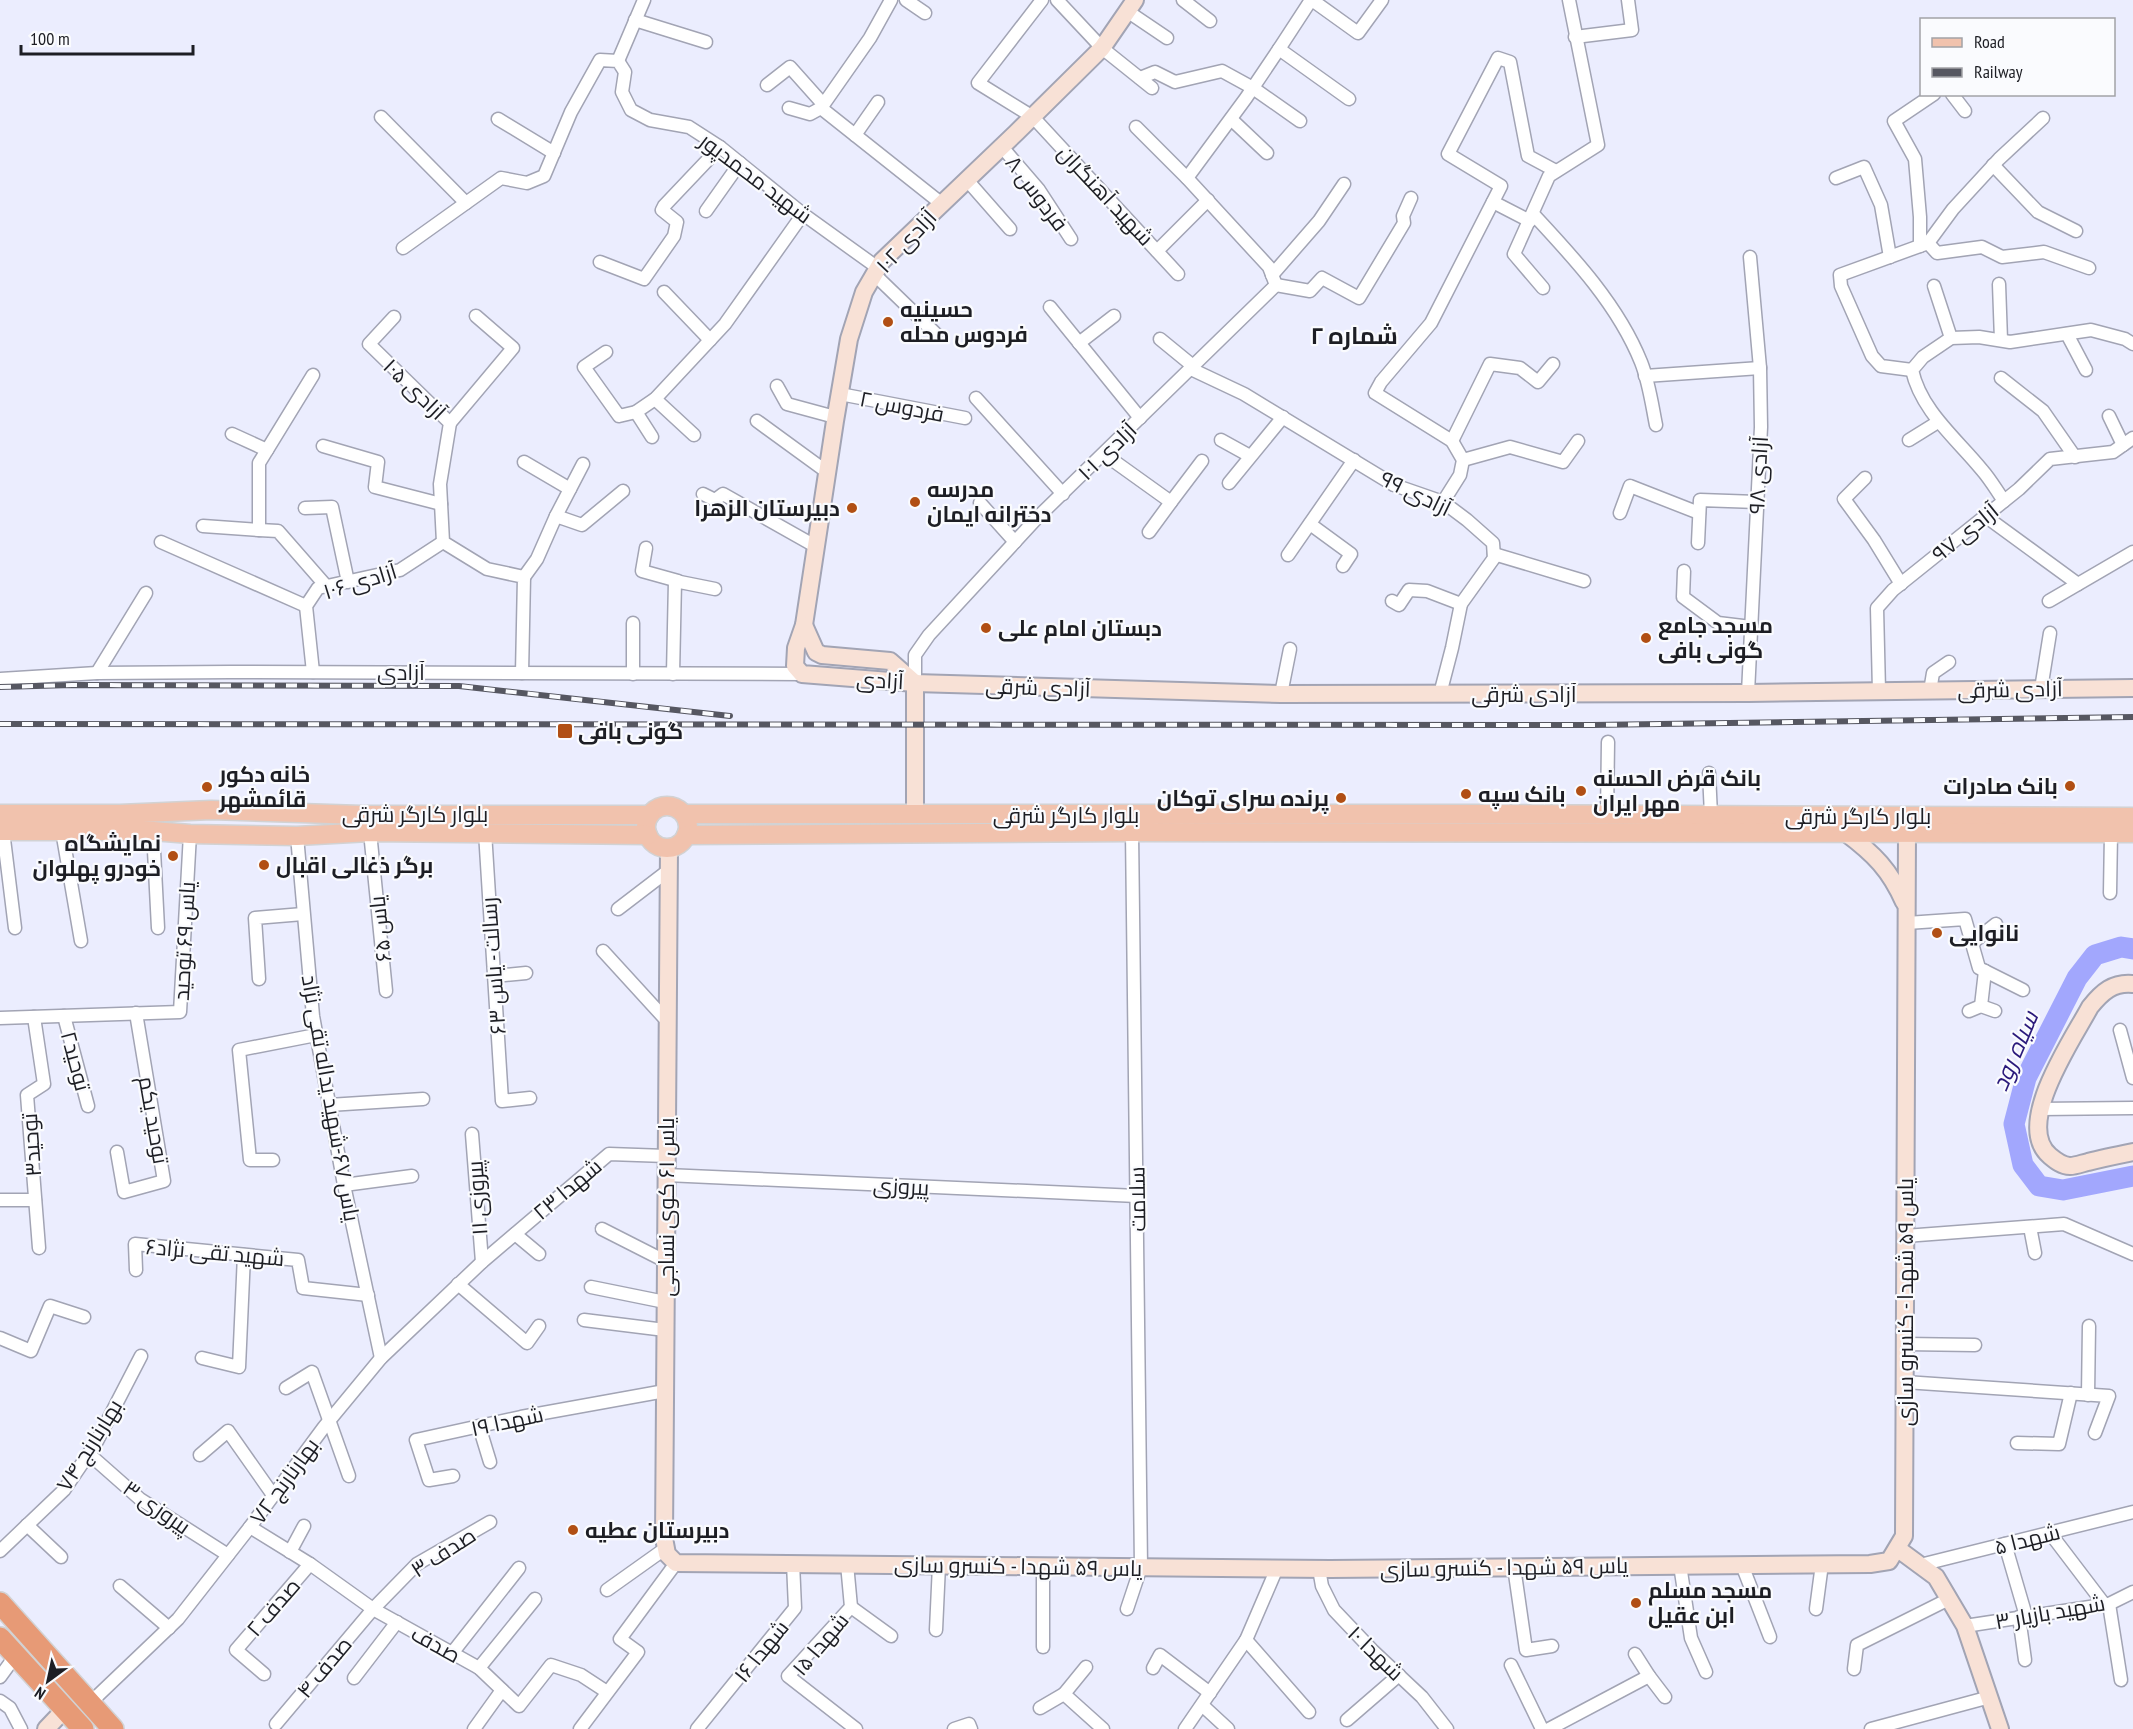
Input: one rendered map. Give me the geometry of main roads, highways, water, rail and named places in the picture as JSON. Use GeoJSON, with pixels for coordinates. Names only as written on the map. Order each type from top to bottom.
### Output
{"type":"FeatureCollection","features":[{"type":"Feature","properties":{"kind":"highway"},"geometry":{"type":"LineString","coordinates":[[0,1603],[113,1729]]}},
{"type":"Feature","properties":{"kind":"highway"},"geometry":{"type":"LineString","coordinates":[[0,1638],[83,1729]]}},
{"type":"Feature","properties":{"kind":"main road"},"geometry":{"type":"LineString","coordinates":[[667,806],[676,808],[684,814],[688,828],[682,842],[669,848],[653,842],[646,828],[650,815],[657,809],[667,806]]}},
{"type":"Feature","properties":{"kind":"main road","name":"بلوار کارگر شرقی"},"geometry":{"type":"LineString","coordinates":[[1,825],[120,814],[211,810],[361,814],[650,815]]}},
{"type":"Feature","properties":{"kind":"main road","name":"بلوار کارگر شرقی"},"geometry":{"type":"LineString","coordinates":[[684,814],[1474,823],[1846,833],[2133,833]]}},
{"type":"Feature","properties":{"kind":"main road","name":"بلوار کارگر شرقی"},"geometry":{"type":"LineString","coordinates":[[686,835],[1132,832],[1474,823],[1606,815],[2133,817]]}},
{"type":"Feature","properties":{"kind":"main road","name":"بلوار کارگر شرقی"},"geometry":{"type":"LineString","coordinates":[[1,825],[62,831],[153,831],[297,836],[370,832],[648,835]]}},
{"type":"Feature","properties":{"kind":"waterway","name":"سیاه رود"},"geometry":{"type":"LineString","coordinates":[[2133,949],[2121,947],[2095,955],[2077,978],[2026,1078],[2014,1124],[2023,1165],[2039,1186],[2063,1190],[2133,1176]]}},
{"type":"Feature","properties":{"kind":"railway"},"geometry":{"type":"LineString","coordinates":[[0,687],[72,685],[459,686],[730,716]]}},
{"type":"Feature","properties":{"kind":"railway"},"geometry":{"type":"LineString","coordinates":[[0,724],[1592,725],[2133,717]]}},
{"type":"Feature","properties":{"kind":"place","name":"حسینیه فردوس محله"},"geometry":{"type":"Point","coordinates":[888,322]}},
{"type":"Feature","properties":{"kind":"place","name":"مدرسه دخترانه ایمان"},"geometry":{"type":"Point","coordinates":[915,502]}},
{"type":"Feature","properties":{"kind":"place","name":"دبیرستان الزهرا"},"geometry":{"type":"Point","coordinates":[852,508]}},
{"type":"Feature","properties":{"kind":"place","name":"دبستان امام علی"},"geometry":{"type":"Point","coordinates":[986,628]}},
{"type":"Feature","properties":{"kind":"place","name":"مسجد جامع گونی بافی"},"geometry":{"type":"Point","coordinates":[1646,638]}},
{"type":"Feature","properties":{"kind":"place","name":"گونی بافی"},"geometry":{"type":"Point","coordinates":[565,731]}},
{"type":"Feature","properties":{"kind":"place","name":"بانک صادرات"},"geometry":{"type":"Point","coordinates":[2070,786]}},
{"type":"Feature","properties":{"kind":"place","name":"خانه دکور قائمشهر"},"geometry":{"type":"Point","coordinates":[207,787]}},
{"type":"Feature","properties":{"kind":"place","name":"بانک قرض الحسنه مهر ایران"},"geometry":{"type":"Point","coordinates":[1581,791]}},
{"type":"Feature","properties":{"kind":"place","name":"بانک سپه"},"geometry":{"type":"Point","coordinates":[1466,794]}},
{"type":"Feature","properties":{"kind":"place","name":"پرنده سرای توکان"},"geometry":{"type":"Point","coordinates":[1341,798]}},
{"type":"Feature","properties":{"kind":"place","name":"نمایشگاه خودرو پهلوان"},"geometry":{"type":"Point","coordinates":[173,856]}},
{"type":"Feature","properties":{"kind":"place","name":"برگر ذغالی اقبال"},"geometry":{"type":"Point","coordinates":[264,865]}},
{"type":"Feature","properties":{"kind":"place","name":"نانوایی"},"geometry":{"type":"Point","coordinates":[1937,933]}},
{"type":"Feature","properties":{"kind":"place","name":"دبیرستان عطیه"},"geometry":{"type":"Point","coordinates":[573,1530]}},
{"type":"Feature","properties":{"kind":"place","name":"مسجد مسلم ابن عقیل"},"geometry":{"type":"Point","coordinates":[1636,1603]}},
{"type":"Feature","properties":{"kind":"district","name":"شماره ۲"},"geometry":{"type":"Point","coordinates":[1354,336]}}]}
